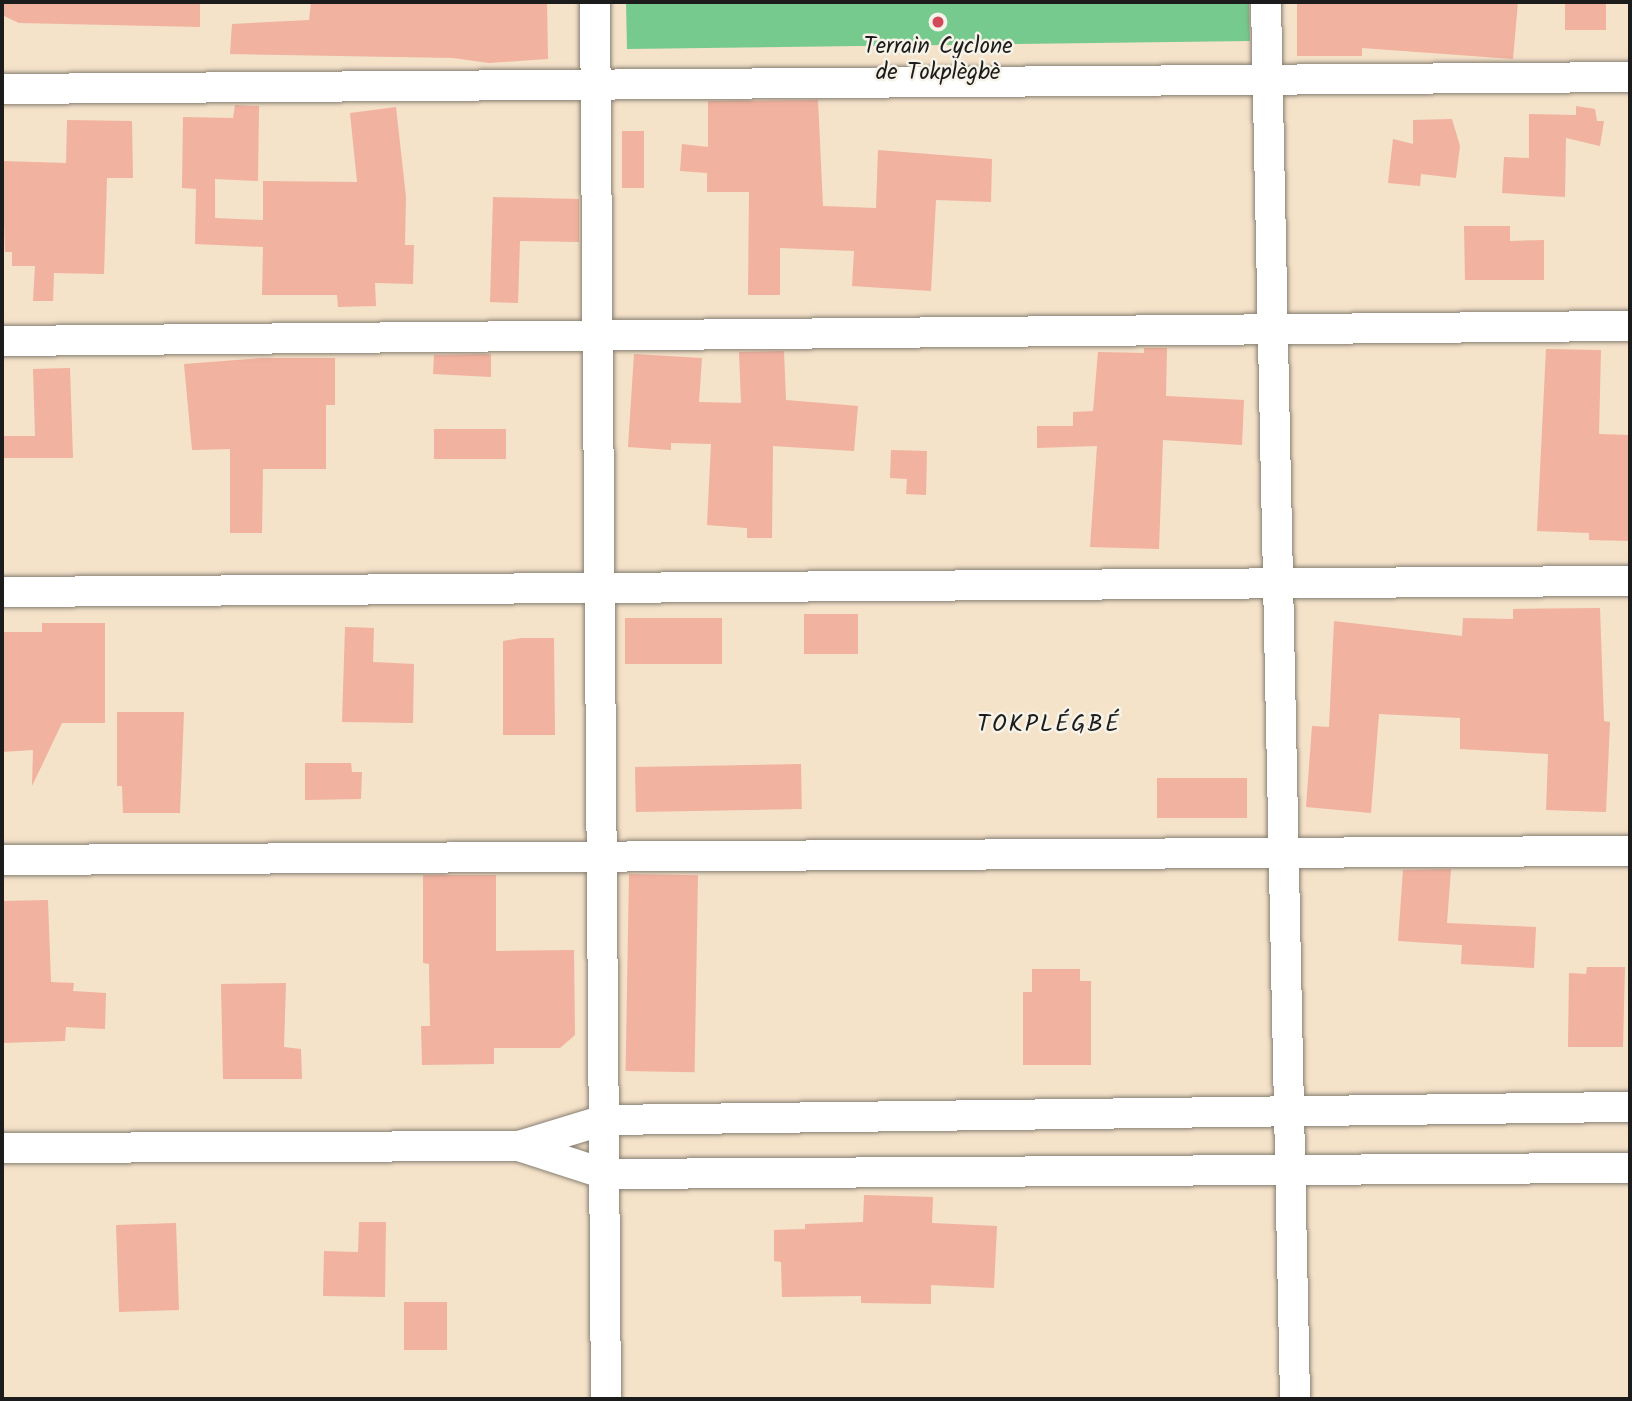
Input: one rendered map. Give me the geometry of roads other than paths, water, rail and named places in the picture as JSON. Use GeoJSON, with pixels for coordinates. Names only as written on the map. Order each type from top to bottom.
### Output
{"type":"FeatureCollection","features":[{"type":"Feature","properties":{"kind":"street"},"geometry":{"type":"LineString","coordinates":[[595,2],[606,1399]]}},
{"type":"Feature","properties":{"kind":"street"},"geometry":{"type":"LineString","coordinates":[[1266,2],[1295,1399]]}},
{"type":"Feature","properties":{"kind":"street"},"geometry":{"type":"LineString","coordinates":[[2,89],[1630,77]]}},
{"type":"Feature","properties":{"kind":"street"},"geometry":{"type":"LineString","coordinates":[[2,341],[1630,326]]}},
{"type":"Feature","properties":{"kind":"street"},"geometry":{"type":"LineString","coordinates":[[2,592],[1630,581]]}},
{"type":"Feature","properties":{"kind":"street"},"geometry":{"type":"LineString","coordinates":[[2,860],[1630,851]]}},
{"type":"Feature","properties":{"kind":"street"},"geometry":{"type":"LineString","coordinates":[[2,1148],[519,1146],[604,1120],[1630,1107]]}},
{"type":"Feature","properties":{"kind":"street"},"geometry":{"type":"LineString","coordinates":[[519,1146],[605,1174],[1630,1168]]}},
{"type":"Feature","properties":{"kind":"place","name":"Terrain Cyclone de Tokplègbè"},"geometry":{"type":"Point","coordinates":[938,22]}},
{"type":"Feature","properties":{"kind":"district","name":"TOKPLÉGBÉ"},"geometry":{"type":"Point","coordinates":[1049,725]}}]}
